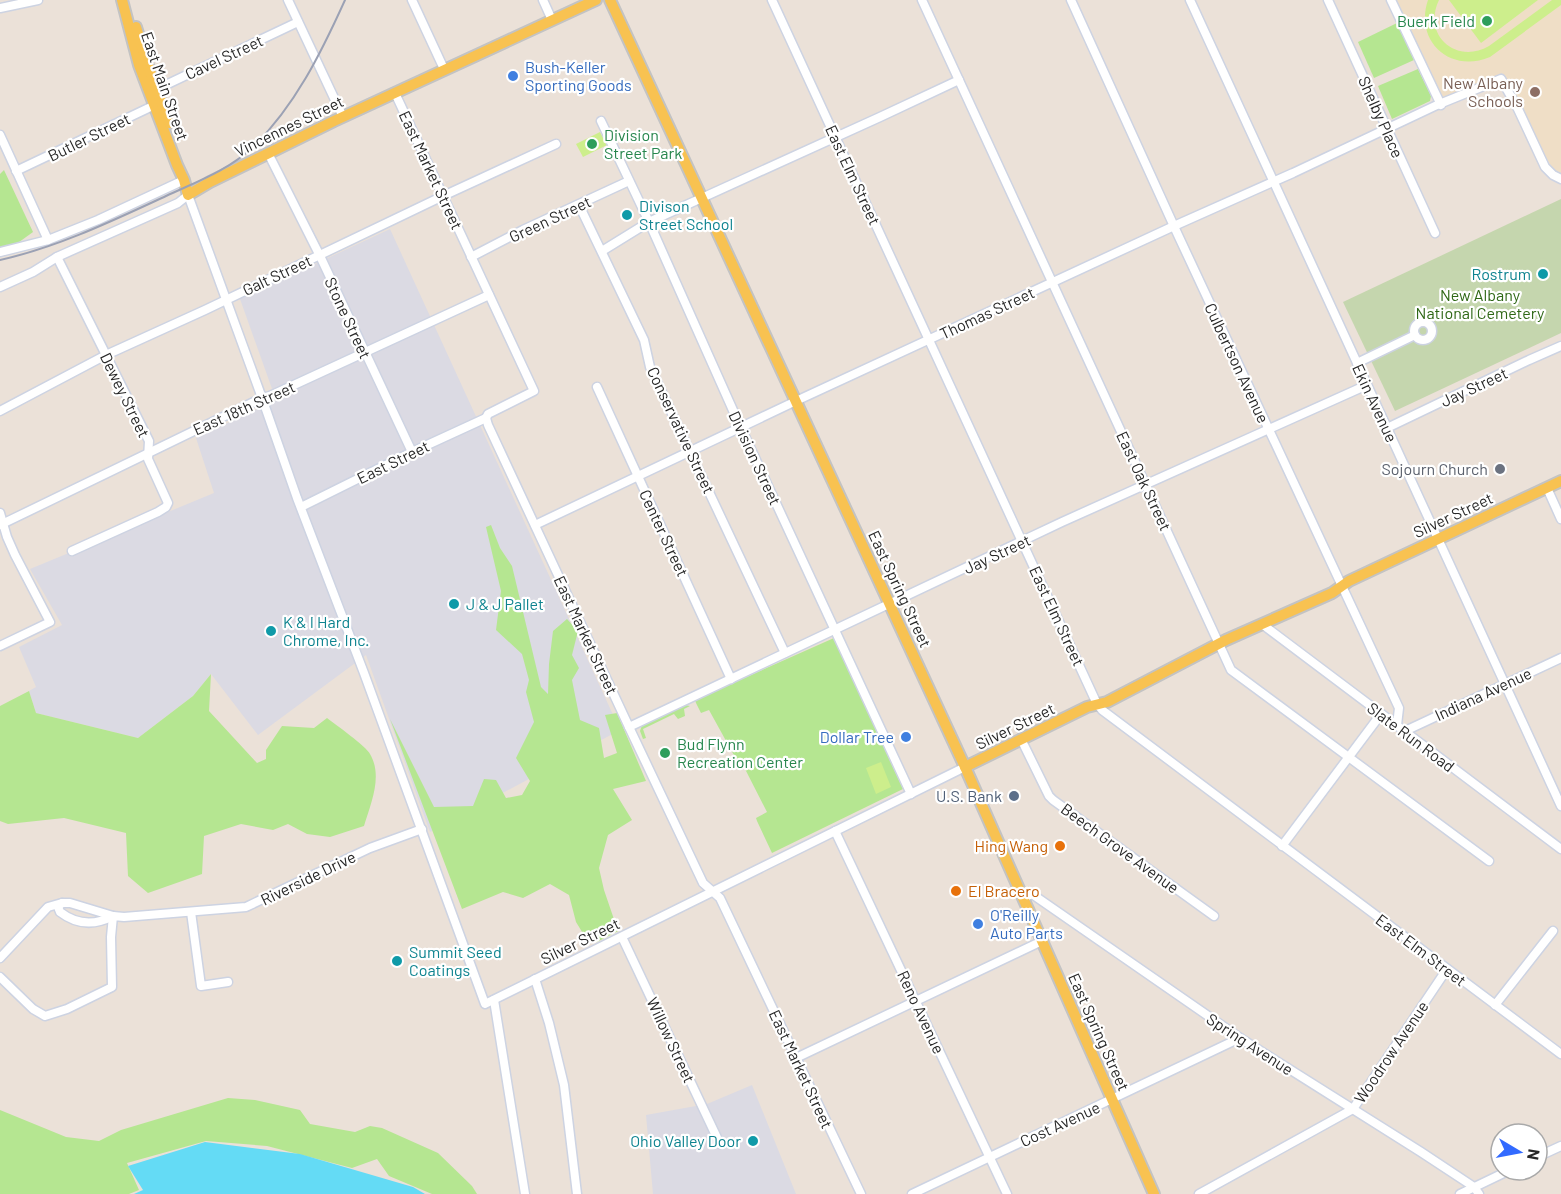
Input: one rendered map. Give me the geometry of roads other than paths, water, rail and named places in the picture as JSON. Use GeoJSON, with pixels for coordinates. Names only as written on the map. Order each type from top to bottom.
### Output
{"type":"FeatureCollection","features":[{"type":"Feature","properties":{"kind":"main road","name":"East Main Street"},"geometry":{"type":"LineString","coordinates":[[122,0],[133,44],[153,90],[188,195]]}},
{"type":"Feature","properties":{"kind":"main road","name":"East Main Street"},"geometry":{"type":"LineString","coordinates":[[129,0],[153,90]]}},
{"type":"Feature","properties":{"kind":"main road","name":"Vincennes Street"},"geometry":{"type":"LineString","coordinates":[[188,195],[343,117],[596,0]]}},
{"type":"Feature","properties":{"kind":"main road","name":"East Spring Street"},"geometry":{"type":"LineString","coordinates":[[610,0],[891,604],[1154,1194]]}},
{"type":"Feature","properties":{"kind":"main road","name":"Silver Street"},"geometry":{"type":"LineString","coordinates":[[965,767],[1087,707],[1107,702],[1219,644],[1332,592],[1349,581],[1561,482]]}},
{"type":"Feature","properties":{"kind":"street"},"geometry":{"type":"LineString","coordinates":[[0,8],[38,0]]}},
{"type":"Feature","properties":{"kind":"street"},"geometry":{"type":"LineString","coordinates":[[288,0],[343,117]]}},
{"type":"Feature","properties":{"kind":"street"},"geometry":{"type":"LineString","coordinates":[[412,0],[444,69]]}},
{"type":"Feature","properties":{"kind":"street"},"geometry":{"type":"LineString","coordinates":[[543,0],[552,20]]}},
{"type":"Feature","properties":{"kind":"street","name":"East Elm Street"},"geometry":{"type":"LineString","coordinates":[[772,0],[1097,704],[1282,846],[1561,1054]]}},
{"type":"Feature","properties":{"kind":"street","name":"East Oak Street"},"geometry":{"type":"LineString","coordinates":[[922,0],[1231,670],[1490,861]]}},
{"type":"Feature","properties":{"kind":"street","name":"Culbertson Avenue"},"geometry":{"type":"LineString","coordinates":[[1071,0],[1399,708],[1396,725]]}},
{"type":"Feature","properties":{"kind":"street","name":"Ekin Avenue"},"geometry":{"type":"LineString","coordinates":[[1190,0],[1561,807]]}},
{"type":"Feature","properties":{"kind":"street","name":"Shelby Place"},"geometry":{"type":"LineString","coordinates":[[1329,0],[1436,233]]}},
{"type":"Feature","properties":{"kind":"street"},"geometry":{"type":"LineString","coordinates":[[1391,0],[1440,105]]}},
{"type":"Feature","properties":{"kind":"street","name":"Cavel Street"},"geometry":{"type":"LineString","coordinates":[[153,90],[298,22]]}},
{"type":"Feature","properties":{"kind":"street","name":"Thomas Street"},"geometry":{"type":"LineString","coordinates":[[535,525],[1174,226],[1274,182],[1437,105],[1501,79],[1545,167],[1560,178]]}},
{"type":"Feature","properties":{"kind":"street"},"geometry":{"type":"LineString","coordinates":[[602,251],[649,222],[958,80]]}},
{"type":"Feature","properties":{"kind":"street","name":"East Market Street"},"geometry":{"type":"LineString","coordinates":[[395,93],[534,391],[494,410],[486,418],[703,883],[720,898],[861,1194]]}},
{"type":"Feature","properties":{"kind":"street","name":"Butler Street"},"geometry":{"type":"LineString","coordinates":[[16,171],[158,104]]}},
{"type":"Feature","properties":{"kind":"street","name":"Division Street"},"geometry":{"type":"LineString","coordinates":[[601,121],[911,794]]}},
{"type":"Feature","properties":{"kind":"street"},"geometry":{"type":"LineString","coordinates":[[0,135],[48,240]]}},
{"type":"Feature","properties":{"kind":"street","name":"Galt Street"},"geometry":{"type":"LineString","coordinates":[[0,411],[106,355],[556,144]]}},
{"type":"Feature","properties":{"kind":"street","name":"Stone Street"},"geometry":{"type":"LineString","coordinates":[[268,153],[412,452]]}},
{"type":"Feature","properties":{"kind":"street"},"geometry":{"type":"LineString","coordinates":[[0,252],[48,240],[98,220],[184,180]]}},
{"type":"Feature","properties":{"kind":"street","name":"Green Street"},"geometry":{"type":"LineString","coordinates":[[471,257],[629,181]]}},
{"type":"Feature","properties":{"kind":"street"},"geometry":{"type":"LineString","coordinates":[[188,195],[301,507],[422,829]]}},
{"type":"Feature","properties":{"kind":"street","name":"Vincennes Street"},"geometry":{"type":"LineString","coordinates":[[0,287],[33,272],[57,257],[178,203],[188,195]]}},
{"type":"Feature","properties":{"kind":"street","name":"Conservative Street"},"geometry":{"type":"LineString","coordinates":[[579,205],[644,340],[650,367],[785,653]]}},
{"type":"Feature","properties":{"kind":"street","name":"Dewey Street"},"geometry":{"type":"LineString","coordinates":[[57,257],[149,441],[148,459],[168,503],[166,507],[72,551]]}},
{"type":"Feature","properties":{"kind":"street","name":"East 18th Street"},"geometry":{"type":"LineString","coordinates":[[2,524],[262,398],[489,295]]}},
{"type":"Feature","properties":{"kind":"street"},"geometry":{"type":"LineString","coordinates":[[1357,363],[1415,335]]}},
{"type":"Feature","properties":{"kind":"street","name":"Jay Street"},"geometry":{"type":"LineString","coordinates":[[1387,428],[1561,346]]}},
{"type":"Feature","properties":{"kind":"street","name":"Jay Street"},"geometry":{"type":"LineString","coordinates":[[629,727],[1145,484],[1367,385]]}},
{"type":"Feature","properties":{"kind":"street","name":"Center Street"},"geometry":{"type":"LineString","coordinates":[[597,387],[731,679]]}},
{"type":"Feature","properties":{"kind":"street","name":"East Street"},"geometry":{"type":"LineString","coordinates":[[301,507],[486,418]]}},
{"type":"Feature","properties":{"kind":"street"},"geometry":{"type":"LineString","coordinates":[[1547,488],[1561,519]]}},
{"type":"Feature","properties":{"kind":"street"},"geometry":{"type":"LineString","coordinates":[[0,513],[2,524],[15,555],[50,622],[0,646]]}},
{"type":"Feature","properties":{"kind":"street","name":"Slate Run Road"},"geometry":{"type":"LineString","coordinates":[[1262,624],[1561,848]]}},
{"type":"Feature","properties":{"kind":"street","name":"Indiana Avenue"},"geometry":{"type":"LineString","coordinates":[[1405,731],[1561,658]]}},
{"type":"Feature","properties":{"kind":"street"},"geometry":{"type":"LineString","coordinates":[[1282,846],[1381,714]]}},
{"type":"Feature","properties":{"kind":"street","name":"Beech Grove Avenue"},"geometry":{"type":"LineString","coordinates":[[1021,739],[1053,800],[1215,916]]}},
{"type":"Feature","properties":{"kind":"street","name":"Silver Street"},"geometry":{"type":"LineString","coordinates":[[422,829],[485,1004],[965,767]]}},
{"type":"Feature","properties":{"kind":"street","name":"Riverside Drive"},"geometry":{"type":"LineString","coordinates":[[113,916],[246,907],[370,848],[422,829]]}},
{"type":"Feature","properties":{"kind":"street","name":"Reno Avenue"},"geometry":{"type":"LineString","coordinates":[[836,831],[1007,1194]]}},
{"type":"Feature","properties":{"kind":"street","name":"Spring Avenue"},"geometry":{"type":"LineString","coordinates":[[1023,898],[1032,894],[1240,1038],[1477,1190]]}},
{"type":"Feature","properties":{"kind":"street"},"geometry":{"type":"LineString","coordinates":[[62,903],[58,907],[60,912],[76,922],[94,923],[113,916]]}},
{"type":"Feature","properties":{"kind":"street"},"geometry":{"type":"LineString","coordinates":[[0,958],[48,907],[70,903],[113,916]]}},
{"type":"Feature","properties":{"kind":"street"},"geometry":{"type":"LineString","coordinates":[[191,912],[201,986],[228,982]]}},
{"type":"Feature","properties":{"kind":"street"},"geometry":{"type":"LineString","coordinates":[[0,977],[33,1009],[45,1016],[67,1009],[112,987],[113,916]]}},
{"type":"Feature","properties":{"kind":"street"},"geometry":{"type":"LineString","coordinates":[[1495,1005],[1552,931]]}},
{"type":"Feature","properties":{"kind":"street","name":"Willow Street"},"geometry":{"type":"LineString","coordinates":[[622,937],[720,1144]]}},
{"type":"Feature","properties":{"kind":"street"},"geometry":{"type":"LineString","coordinates":[[796,1058],[1042,941]]}},
{"type":"Feature","properties":{"kind":"street","name":"Woodrow Avenue"},"geometry":{"type":"LineString","coordinates":[[1199,1194],[1353,1109],[1446,969]]}},
{"type":"Feature","properties":{"kind":"street"},"geometry":{"type":"LineString","coordinates":[[535,980],[549,1023],[564,1085],[577,1194]]}},
{"type":"Feature","properties":{"kind":"street"},"geometry":{"type":"LineString","coordinates":[[494,999],[525,1194]]}},
{"type":"Feature","properties":{"kind":"street","name":"Cost Avenue"},"geometry":{"type":"LineString","coordinates":[[912,1194],[1240,1038]]}},
{"type":"Feature","properties":{"kind":"street"},"geometry":{"type":"LineString","coordinates":[[1460,1194],[1477,1190],[1490,1182]]}},
{"type":"Feature","properties":{"kind":"water"},"geometry":{"type":"Polygon","coordinates":[[[205,1142],[300,1154],[413,1187],[425,1194],[134,1194],[143,1190],[128,1166],[205,1142]]]}},
{"type":"Feature","properties":{"kind":"railway"},"geometry":{"type":"LineString","coordinates":[[0,260],[64,241],[105,224],[212,175],[244,155],[282,114],[306,78],[345,0]]}},
{"type":"Feature","properties":{"kind":"place","name":"Buerk Field"},"geometry":{"type":"Point","coordinates":[1487,21]}},
{"type":"Feature","properties":{"kind":"place","name":"Bush-Keller Sporting Goods"},"geometry":{"type":"Point","coordinates":[513,76]}},
{"type":"Feature","properties":{"kind":"place","name":"New Albany Schools"},"geometry":{"type":"Point","coordinates":[1535,92]}},
{"type":"Feature","properties":{"kind":"place","name":"Division Street Park"},"geometry":{"type":"Point","coordinates":[592,144]}},
{"type":"Feature","properties":{"kind":"place","name":"Divison Street School"},"geometry":{"type":"Point","coordinates":[627,215]}},
{"type":"Feature","properties":{"kind":"place","name":"Rostrum"},"geometry":{"type":"Point","coordinates":[1543,274]}},
{"type":"Feature","properties":{"kind":"place","name":"Sojourn Church"},"geometry":{"type":"Point","coordinates":[1500,469]}},
{"type":"Feature","properties":{"kind":"place","name":"J & J Pallet"},"geometry":{"type":"Point","coordinates":[454,604]}},
{"type":"Feature","properties":{"kind":"place","name":"K & I Hard Chrome, Inc."},"geometry":{"type":"Point","coordinates":[271,631]}},
{"type":"Feature","properties":{"kind":"place","name":"Dollar Tree"},"geometry":{"type":"Point","coordinates":[906,737]}},
{"type":"Feature","properties":{"kind":"place","name":"Bud Flynn Recreation Center"},"geometry":{"type":"Point","coordinates":[665,753]}},
{"type":"Feature","properties":{"kind":"place","name":"U.S. Bank"},"geometry":{"type":"Point","coordinates":[1014,796]}},
{"type":"Feature","properties":{"kind":"place","name":"Hing Wang"},"geometry":{"type":"Point","coordinates":[1060,846]}},
{"type":"Feature","properties":{"kind":"place","name":"El Bracero"},"geometry":{"type":"Point","coordinates":[956,891]}},
{"type":"Feature","properties":{"kind":"place","name":"O'Reilly Auto Parts"},"geometry":{"type":"Point","coordinates":[978,924]}},
{"type":"Feature","properties":{"kind":"place","name":"Summit Seed Coatings"},"geometry":{"type":"Point","coordinates":[397,961]}},
{"type":"Feature","properties":{"kind":"place","name":"Ohio Valley Door"},"geometry":{"type":"Point","coordinates":[753,1141]}},
{"type":"Feature","properties":{"kind":"park label","name":"New Albany National Cemetery"},"geometry":{"type":"Point","coordinates":[1480,304]}}]}
